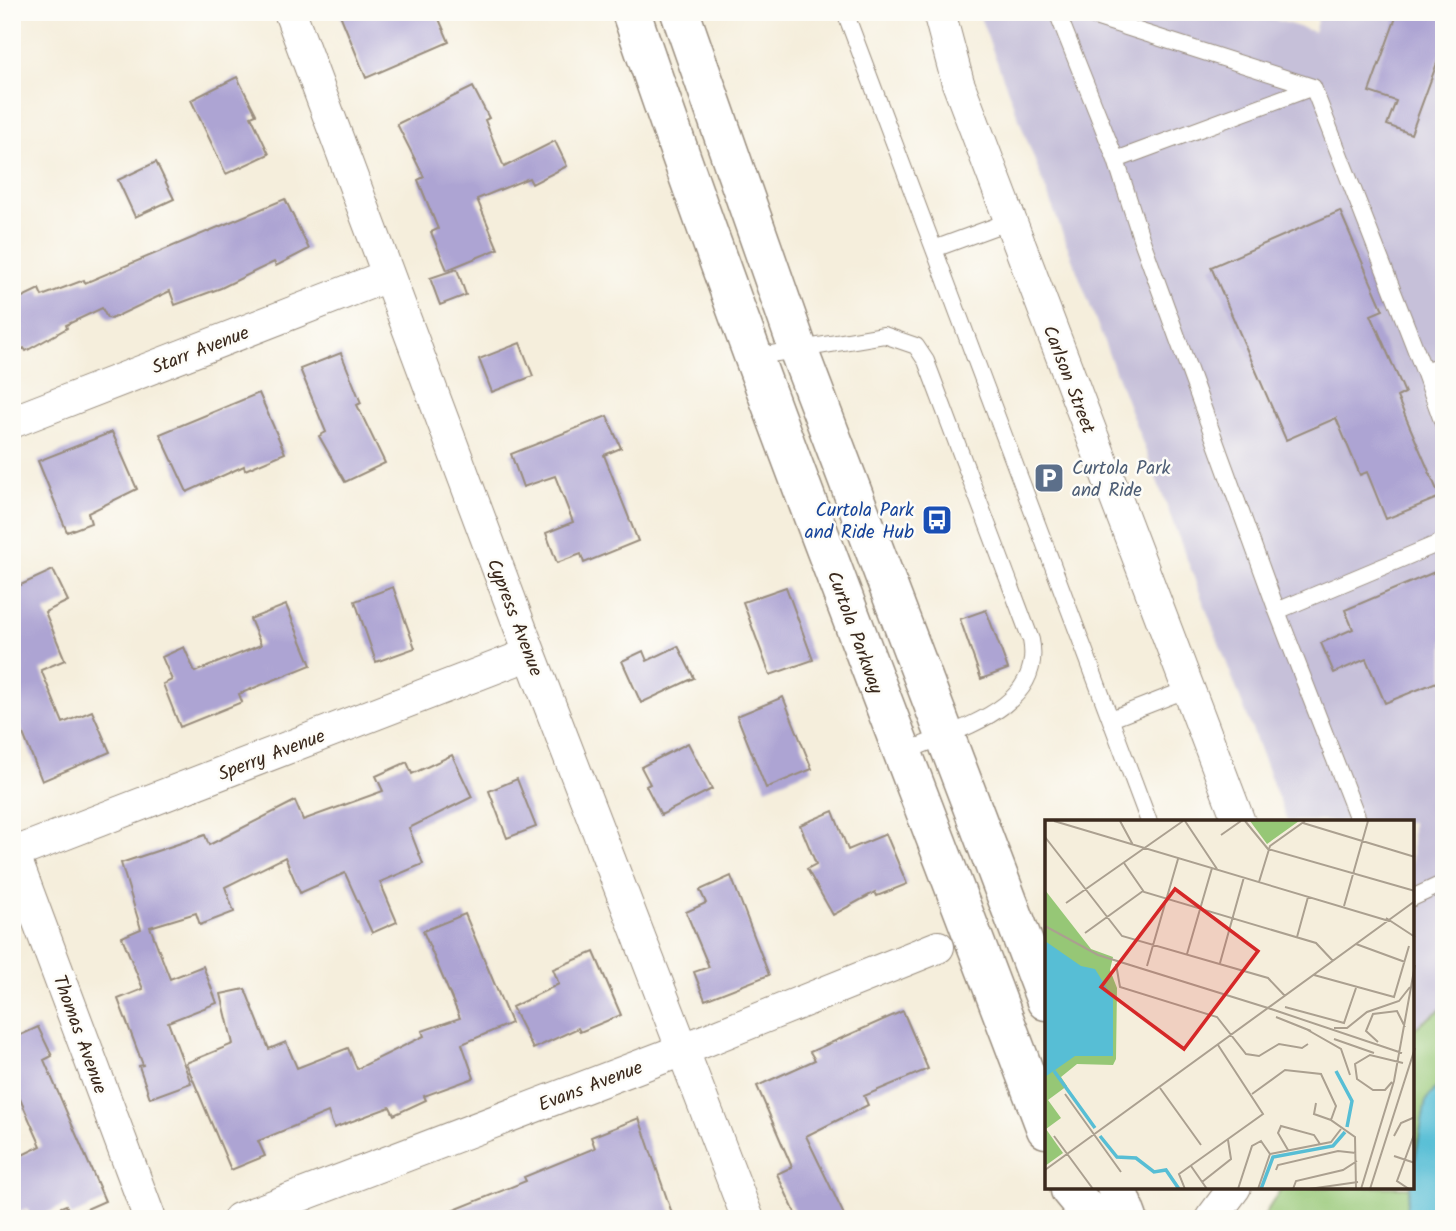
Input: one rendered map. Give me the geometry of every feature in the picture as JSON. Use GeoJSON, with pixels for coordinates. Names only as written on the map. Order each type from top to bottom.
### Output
{"type":"FeatureCollection","features":[{"type":"Feature","properties":{"kind":"main road","name":"Curtola Parkway"},"geometry":{"type":"LineString","coordinates":[[631,12],[753,357],[1045,1126]]}},
{"type":"Feature","properties":{"kind":"main road"},"geometry":{"type":"LineString","coordinates":[[680,12],[798,349],[947,733],[1045,998]]}},
{"type":"Feature","properties":{"kind":"main road"},"geometry":{"type":"LineString","coordinates":[[1117,1189],[1128,1219]]}},
{"type":"Feature","properties":{"kind":"main road"},"geometry":{"type":"LineString","coordinates":[[1073,1199],[1094,1219]]}},
{"type":"Feature","properties":{"kind":"street","name":"Cypress Avenue"},"geometry":{"type":"LineString","coordinates":[[290,12],[530,654],[748,1219]]}},
{"type":"Feature","properties":{"kind":"street","name":"Carlson Street"},"geometry":{"type":"LineString","coordinates":[[939,12],[958,83],[1239,820]]}},
{"type":"Feature","properties":{"kind":"street","name":"Starr Avenue"},"geometry":{"type":"LineString","coordinates":[[12,422],[387,276]]}},
{"type":"Feature","properties":{"kind":"street","name":"Sperry Avenue"},"geometry":{"type":"LineString","coordinates":[[13,852],[530,654]]}},
{"type":"Feature","properties":{"kind":"street","name":"Thomas Avenue"},"geometry":{"type":"LineString","coordinates":[[13,852],[150,1219]]}},
{"type":"Feature","properties":{"kind":"street","name":"Evans Avenue"},"geometry":{"type":"LineString","coordinates":[[239,1219],[682,1050],[938,947]]}},
{"type":"Feature","properties":{"kind":"street"},"geometry":{"type":"LineString","coordinates":[[1211,1219],[1234,1189]]}},
{"type":"Feature","properties":{"kind":"lane"},"geometry":{"type":"LineString","coordinates":[[845,12],[1149,820]]}},
{"type":"Feature","properties":{"kind":"lane"},"geometry":{"type":"LineString","coordinates":[[1056,12],[1116,160],[1141,238],[1277,611],[1359,820]]}},
{"type":"Feature","properties":{"kind":"lane"},"geometry":{"type":"LineString","coordinates":[[1079,12],[1313,88]]}},
{"type":"Feature","properties":{"kind":"lane"},"geometry":{"type":"LineString","coordinates":[[1116,160],[1313,88]]}},
{"type":"Feature","properties":{"kind":"lane"},"geometry":{"type":"LineString","coordinates":[[1313,88],[1444,426]]}},
{"type":"Feature","properties":{"kind":"lane"},"geometry":{"type":"LineString","coordinates":[[934,249],[1010,220]]}},
{"type":"Feature","properties":{"kind":"lane"},"geometry":{"type":"LineString","coordinates":[[753,357],[884,335],[916,346],[926,361],[1025,622],[1035,660],[1027,683],[1010,704],[903,752]]}},
{"type":"Feature","properties":{"kind":"lane"},"geometry":{"type":"LineString","coordinates":[[1424,371],[1444,364]]}},
{"type":"Feature","properties":{"kind":"lane"},"geometry":{"type":"LineString","coordinates":[[1277,611],[1444,541]]}},
{"type":"Feature","properties":{"kind":"lane"},"geometry":{"type":"LineString","coordinates":[[1111,719],[1188,689]]}},
{"type":"Feature","properties":{"kind":"lane"},"geometry":{"type":"LineString","coordinates":[[1414,897],[1444,883]]}},
{"type":"Feature","properties":{"kind":"shaded area"},"geometry":{"type":"Polygon","coordinates":[[[978,12],[1252,12],[1314,32],[1320,12],[1444,12],[1444,1007],[1414,1029],[1414,820],[1287,820],[978,12]]]}},
{"type":"Feature","properties":{"kind":"green space"},"geometry":{"type":"Polygon","coordinates":[[[1444,1007],[1444,1219],[1262,1219],[1281,1189],[1414,1189],[1414,1029],[1444,1007]]]}},
{"type":"Feature","properties":{"kind":"water"},"geometry":{"type":"Polygon","coordinates":[[[1444,1079],[1444,1219],[1404,1219],[1410,1189],[1414,1189],[1414,1165],[1426,1100],[1444,1079]]]}},
{"type":"Feature","properties":{"kind":"building"},"geometry":{"type":"Polygon","coordinates":[[[339,12],[436,12],[449,42],[366,78],[339,12]]]}},
{"type":"Feature","properties":{"kind":"building"},"geometry":{"type":"Polygon","coordinates":[[[1398,12],[1444,12],[1444,44],[1411,134],[1387,125],[1396,101],[1369,92],[1398,12]]]}},
{"type":"Feature","properties":{"kind":"building"},"geometry":{"type":"Polygon","coordinates":[[[237,77],[256,114],[251,116],[269,154],[226,174],[191,100],[237,77]]]}},
{"type":"Feature","properties":{"kind":"building"},"geometry":{"type":"Polygon","coordinates":[[[473,87],[489,118],[485,120],[504,167],[555,141],[567,166],[532,184],[529,178],[477,199],[498,249],[447,270],[431,232],[438,229],[418,180],[424,177],[397,124],[473,87]]]}},
{"type":"Feature","properties":{"kind":"building"},"geometry":{"type":"Polygon","coordinates":[[[156,162],[174,199],[135,217],[118,180],[156,162]]]}},
{"type":"Feature","properties":{"kind":"building"},"geometry":{"type":"Polygon","coordinates":[[[285,199],[309,249],[276,266],[274,262],[221,288],[175,305],[170,291],[111,319],[107,318],[102,308],[66,325],[67,328],[26,351],[24,348],[12,355],[12,302],[39,289],[42,296],[84,280],[85,283],[285,199]]]}},
{"type":"Feature","properties":{"kind":"building"},"geometry":{"type":"Polygon","coordinates":[[[1340,211],[1383,310],[1371,315],[1405,393],[1397,397],[1440,497],[1386,519],[1367,472],[1360,475],[1336,418],[1286,440],[1211,267],[1340,211]]]}},
{"type":"Feature","properties":{"kind":"building"},"geometry":{"type":"Polygon","coordinates":[[[457,269],[466,295],[440,305],[430,278],[457,269]]]}},
{"type":"Feature","properties":{"kind":"building"},"geometry":{"type":"Polygon","coordinates":[[[520,343],[533,376],[492,392],[479,359],[520,343]]]}},
{"type":"Feature","properties":{"kind":"building"},"geometry":{"type":"Polygon","coordinates":[[[341,353],[361,403],[357,405],[385,463],[345,482],[319,436],[326,432],[300,369],[341,353]]]}},
{"type":"Feature","properties":{"kind":"building"},"geometry":{"type":"Polygon","coordinates":[[[259,393],[285,453],[245,470],[244,466],[187,492],[160,434],[259,393]]]}},
{"type":"Feature","properties":{"kind":"building"},"geometry":{"type":"Polygon","coordinates":[[[607,416],[621,448],[604,455],[638,541],[584,563],[581,554],[557,563],[546,533],[573,522],[555,476],[523,487],[511,454],[607,416]]]}},
{"type":"Feature","properties":{"kind":"building"},"geometry":{"type":"Polygon","coordinates":[[[112,432],[137,489],[88,513],[91,523],[67,532],[38,461],[112,432]]]}},
{"type":"Feature","properties":{"kind":"building"},"geometry":{"type":"Polygon","coordinates":[[[1444,568],[1444,679],[1385,703],[1366,659],[1334,673],[1321,643],[1353,629],[1345,610],[1444,568]]]}},
{"type":"Feature","properties":{"kind":"building"},"geometry":{"type":"Polygon","coordinates":[[[53,570],[68,601],[45,612],[65,660],[41,670],[63,723],[92,711],[110,752],[42,781],[12,706],[12,589],[53,570]]]}},
{"type":"Feature","properties":{"kind":"building"},"geometry":{"type":"Polygon","coordinates":[[[393,587],[415,648],[376,662],[355,601],[393,587]]]}},
{"type":"Feature","properties":{"kind":"building"},"geometry":{"type":"Polygon","coordinates":[[[786,587],[813,660],[770,675],[743,602],[786,587]]]}},
{"type":"Feature","properties":{"kind":"building"},"geometry":{"type":"Polygon","coordinates":[[[286,605],[311,665],[239,694],[242,702],[180,727],[163,684],[172,680],[162,657],[184,647],[195,672],[261,645],[250,619],[286,605]]]}},
{"type":"Feature","properties":{"kind":"building"},"geometry":{"type":"Polygon","coordinates":[[[986,610],[1008,669],[981,679],[960,619],[986,610]]]}},
{"type":"Feature","properties":{"kind":"building"},"geometry":{"type":"Polygon","coordinates":[[[678,646],[694,678],[641,703],[622,661],[643,651],[647,661],[678,646]]]}},
{"type":"Feature","properties":{"kind":"building"},"geometry":{"type":"Polygon","coordinates":[[[783,697],[812,769],[766,788],[737,716],[783,697]]]}},
{"type":"Feature","properties":{"kind":"building"},"geometry":{"type":"Polygon","coordinates":[[[688,743],[712,789],[661,815],[646,786],[650,784],[641,767],[688,743]]]}},
{"type":"Feature","properties":{"kind":"building"},"geometry":{"type":"Polygon","coordinates":[[[452,755],[472,797],[409,828],[423,864],[380,882],[397,922],[372,933],[345,873],[300,893],[285,857],[225,887],[234,912],[200,925],[196,913],[150,927],[170,979],[203,966],[217,1003],[168,1022],[191,1083],[150,1098],[139,1066],[143,1065],[118,999],[143,989],[122,937],[141,929],[121,863],[205,835],[209,845],[295,801],[303,820],[383,791],[376,776],[407,762],[412,774],[452,755]]]}},
{"type":"Feature","properties":{"kind":"building"},"geometry":{"type":"Polygon","coordinates":[[[517,779],[536,827],[507,838],[489,791],[517,779]]]}},
{"type":"Feature","properties":{"kind":"building"},"geometry":{"type":"Polygon","coordinates":[[[833,811],[848,850],[886,834],[907,884],[877,896],[875,892],[833,915],[807,869],[816,864],[800,825],[833,811]]]}},
{"type":"Feature","properties":{"kind":"building"},"geometry":{"type":"Polygon","coordinates":[[[731,876],[769,975],[705,1000],[694,972],[709,967],[686,912],[706,903],[700,890],[731,876]]]}},
{"type":"Feature","properties":{"kind":"building"},"geometry":{"type":"Polygon","coordinates":[[[465,914],[511,1023],[462,1044],[474,1078],[424,1096],[426,1100],[394,1115],[390,1107],[334,1128],[328,1112],[258,1141],[265,1156],[231,1170],[186,1063],[233,1044],[221,994],[245,989],[269,1049],[286,1042],[297,1068],[348,1048],[357,1069],[424,1036],[422,1031],[460,1018],[423,931],[465,914]]]}},
{"type":"Feature","properties":{"kind":"building"},"geometry":{"type":"Polygon","coordinates":[[[594,952],[621,1015],[580,1032],[578,1028],[533,1049],[512,1007],[559,984],[553,969],[594,952]]]}},
{"type":"Feature","properties":{"kind":"building"},"geometry":{"type":"Polygon","coordinates":[[[903,1011],[928,1069],[864,1096],[868,1105],[806,1136],[846,1219],[798,1219],[777,1174],[792,1167],[757,1086],[815,1060],[810,1052],[903,1011]]]}},
{"type":"Feature","properties":{"kind":"building"},"geometry":{"type":"Polygon","coordinates":[[[38,1027],[52,1056],[44,1060],[105,1201],[71,1216],[66,1205],[32,1219],[27,1208],[12,1215],[12,1160],[41,1146],[12,1081],[12,1039],[38,1027]]]}},
{"type":"Feature","properties":{"kind":"building"},"geometry":{"type":"Polygon","coordinates":[[[639,1118],[674,1219],[432,1219],[526,1181],[524,1177],[595,1148],[591,1137],[639,1118]]]}},
{"type":"Feature","properties":{"kind":"place","name":"Curtola Park and Ride"},"geometry":{"type":"Point","coordinates":[1049,478]}},
{"type":"Feature","properties":{"kind":"place","name":"Curtola Park and Ride Hub"},"geometry":{"type":"Point","coordinates":[937,520]}}]}
